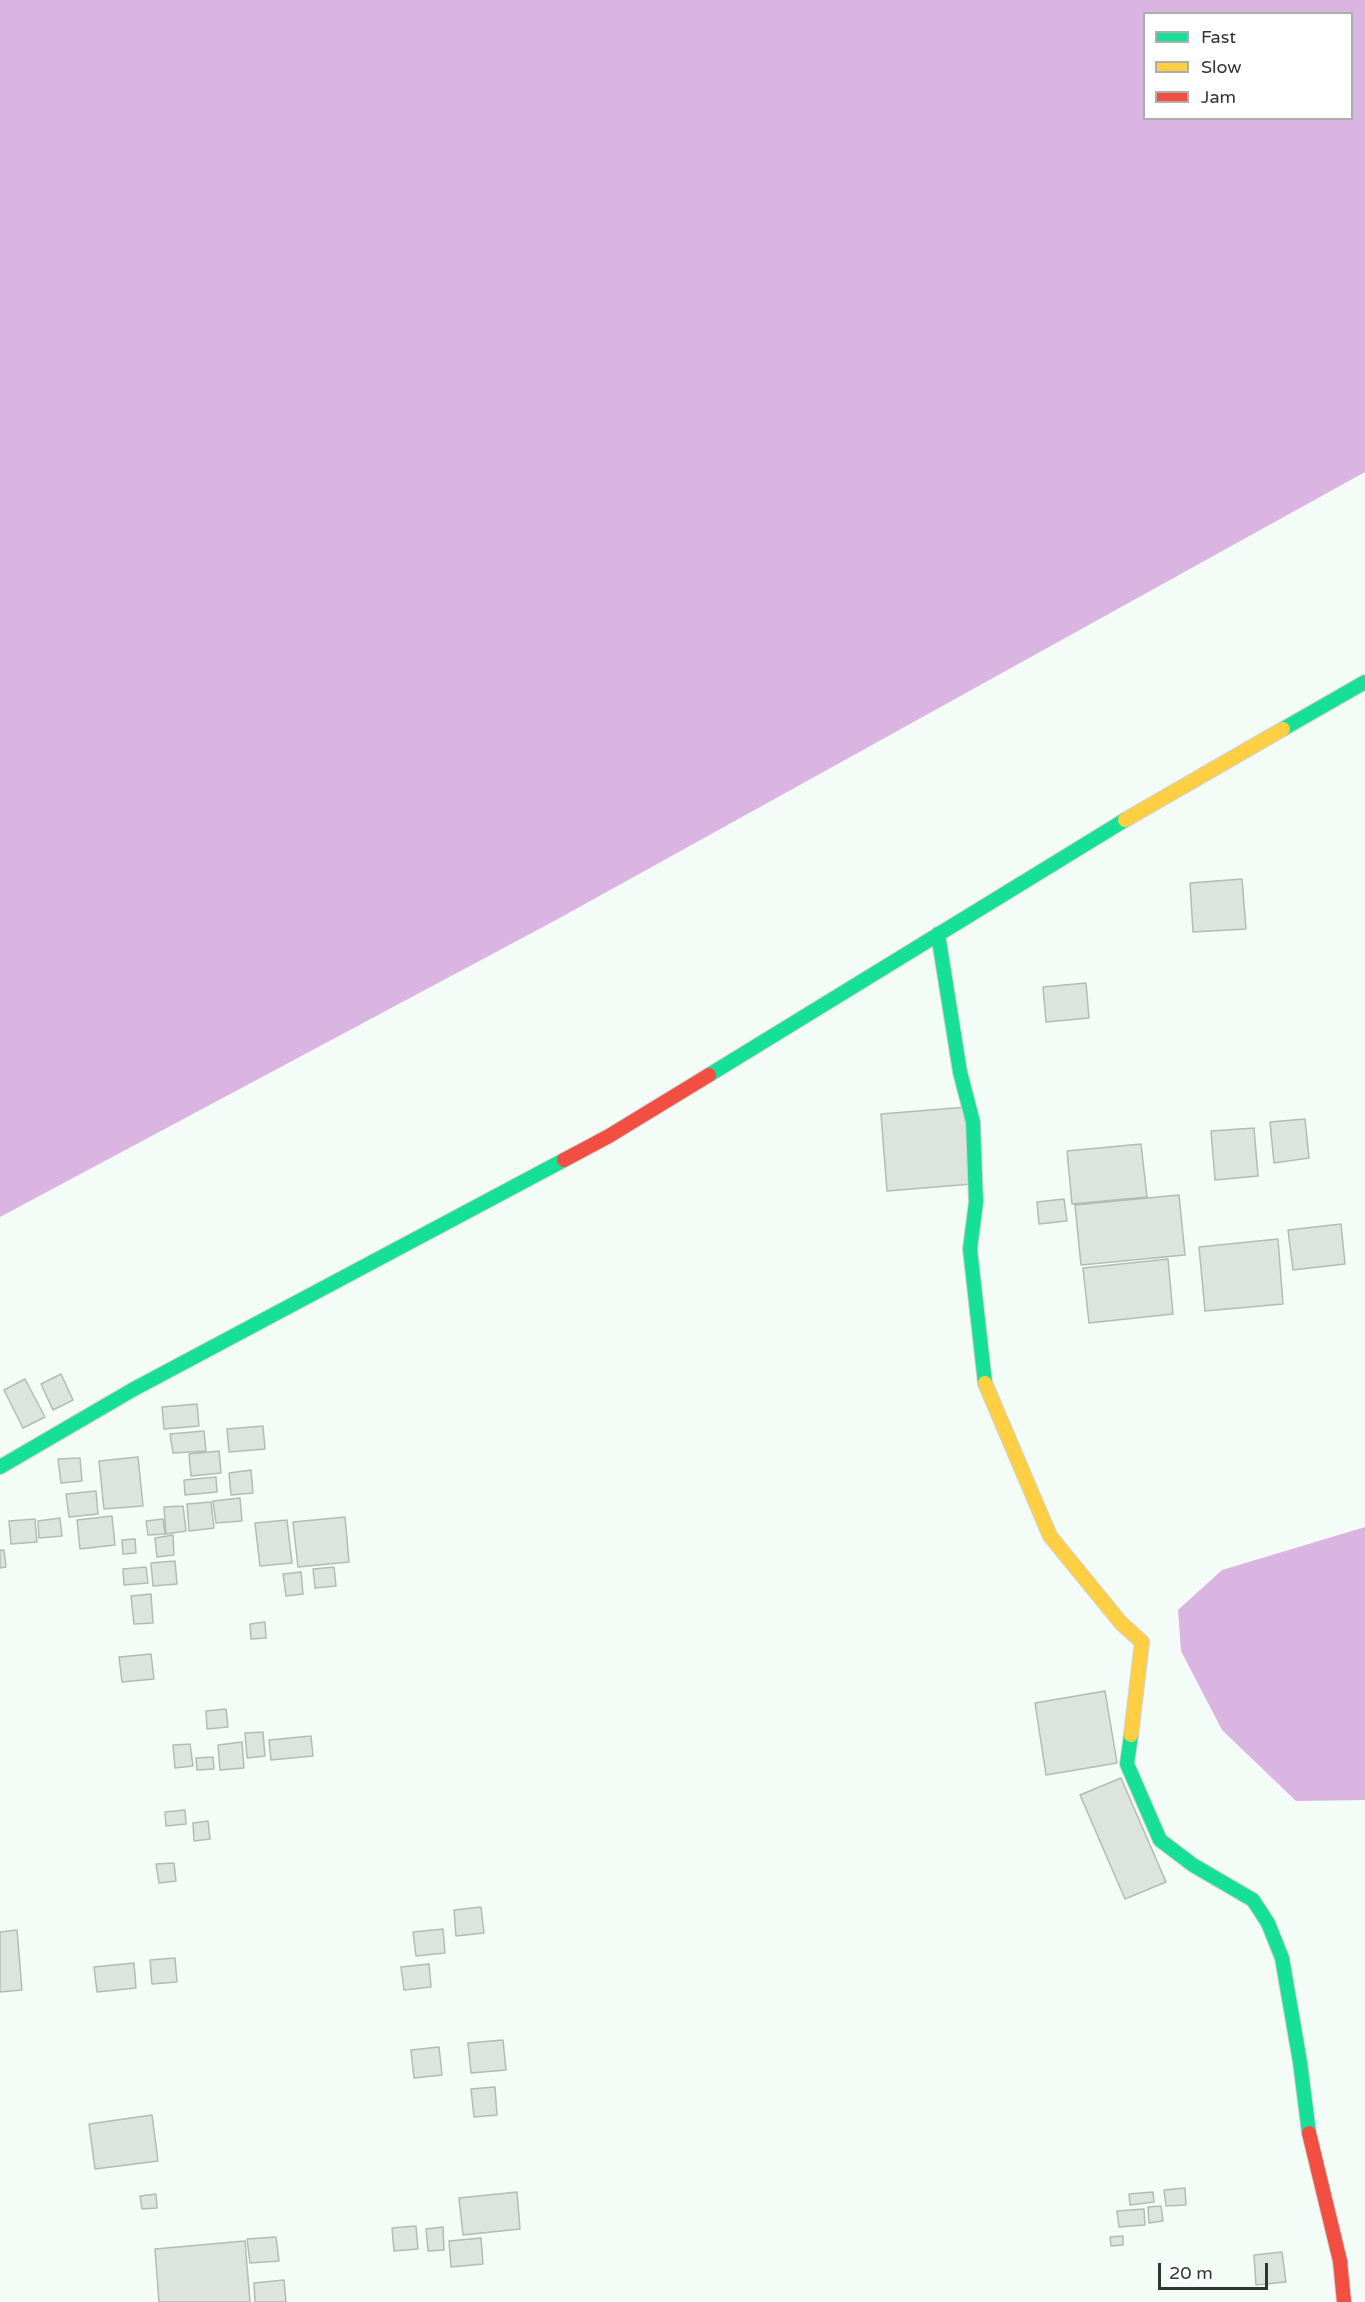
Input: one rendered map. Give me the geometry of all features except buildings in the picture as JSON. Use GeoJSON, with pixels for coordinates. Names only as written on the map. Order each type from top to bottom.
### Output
{"type":"FeatureCollection","features":[{"type":"Feature","properties":{"kind":"street"},"geometry":{"type":"LineString","coordinates":[[0,1467],[134,1389],[609,1136],[1089,841],[1365,682]]}},
{"type":"Feature","properties":{"kind":"street"},"geometry":{"type":"LineString","coordinates":[[938,934],[960,1072],[973,1122],[976,1202],[970,1249],[985,1385],[1050,1536],[1121,1623],[1142,1642],[1127,1764],[1160,1840],[1193,1865],[1254,1900],[1268,1923],[1282,1958],[1300,2062],[1311,2146],[1340,2261],[1344,2302]]}},
{"type":"Feature","properties":{"kind":"shaded area"},"geometry":{"type":"Polygon","coordinates":[[[0,0],[1365,0],[1365,472],[556,920],[0,1217],[0,0]]]}},
{"type":"Feature","properties":{"kind":"shaded area"},"geometry":{"type":"Polygon","coordinates":[[[1365,1527],[1365,1800],[1296,1801],[1222,1730],[1181,1651],[1178,1610],[1222,1570],[1365,1527]]]}},
{"type":"Feature","properties":{"kind":"traffic: fast"},"geometry":{"type":"LineString","coordinates":[[1283,729],[1365,682]]}},
{"type":"Feature","properties":{"kind":"traffic: fast"},"geometry":{"type":"LineString","coordinates":[[709,1075],[1125,820]]}},
{"type":"Feature","properties":{"kind":"traffic: fast"},"geometry":{"type":"LineString","coordinates":[[938,934],[960,1072],[973,1122],[976,1202],[970,1249],[985,1383]]}},
{"type":"Feature","properties":{"kind":"traffic: fast"},"geometry":{"type":"LineString","coordinates":[[0,1467],[134,1389],[564,1160]]}},
{"type":"Feature","properties":{"kind":"traffic: fast"},"geometry":{"type":"LineString","coordinates":[[1131,1735],[1127,1764],[1160,1840],[1193,1865],[1253,1900],[1268,1923],[1282,1958],[1300,2062],[1309,2133]]}},
{"type":"Feature","properties":{"kind":"traffic: slow"},"geometry":{"type":"LineString","coordinates":[[1125,820],[1283,729]]}},
{"type":"Feature","properties":{"kind":"traffic: slow"},"geometry":{"type":"LineString","coordinates":[[985,1383],[1050,1536],[1121,1623],[1142,1642],[1131,1735]]}},
{"type":"Feature","properties":{"kind":"traffic: jam"},"geometry":{"type":"LineString","coordinates":[[564,1160],[609,1136],[709,1075]]}},
{"type":"Feature","properties":{"kind":"traffic: jam"},"geometry":{"type":"LineString","coordinates":[[1309,2133],[1340,2261],[1344,2302]]}}]}
